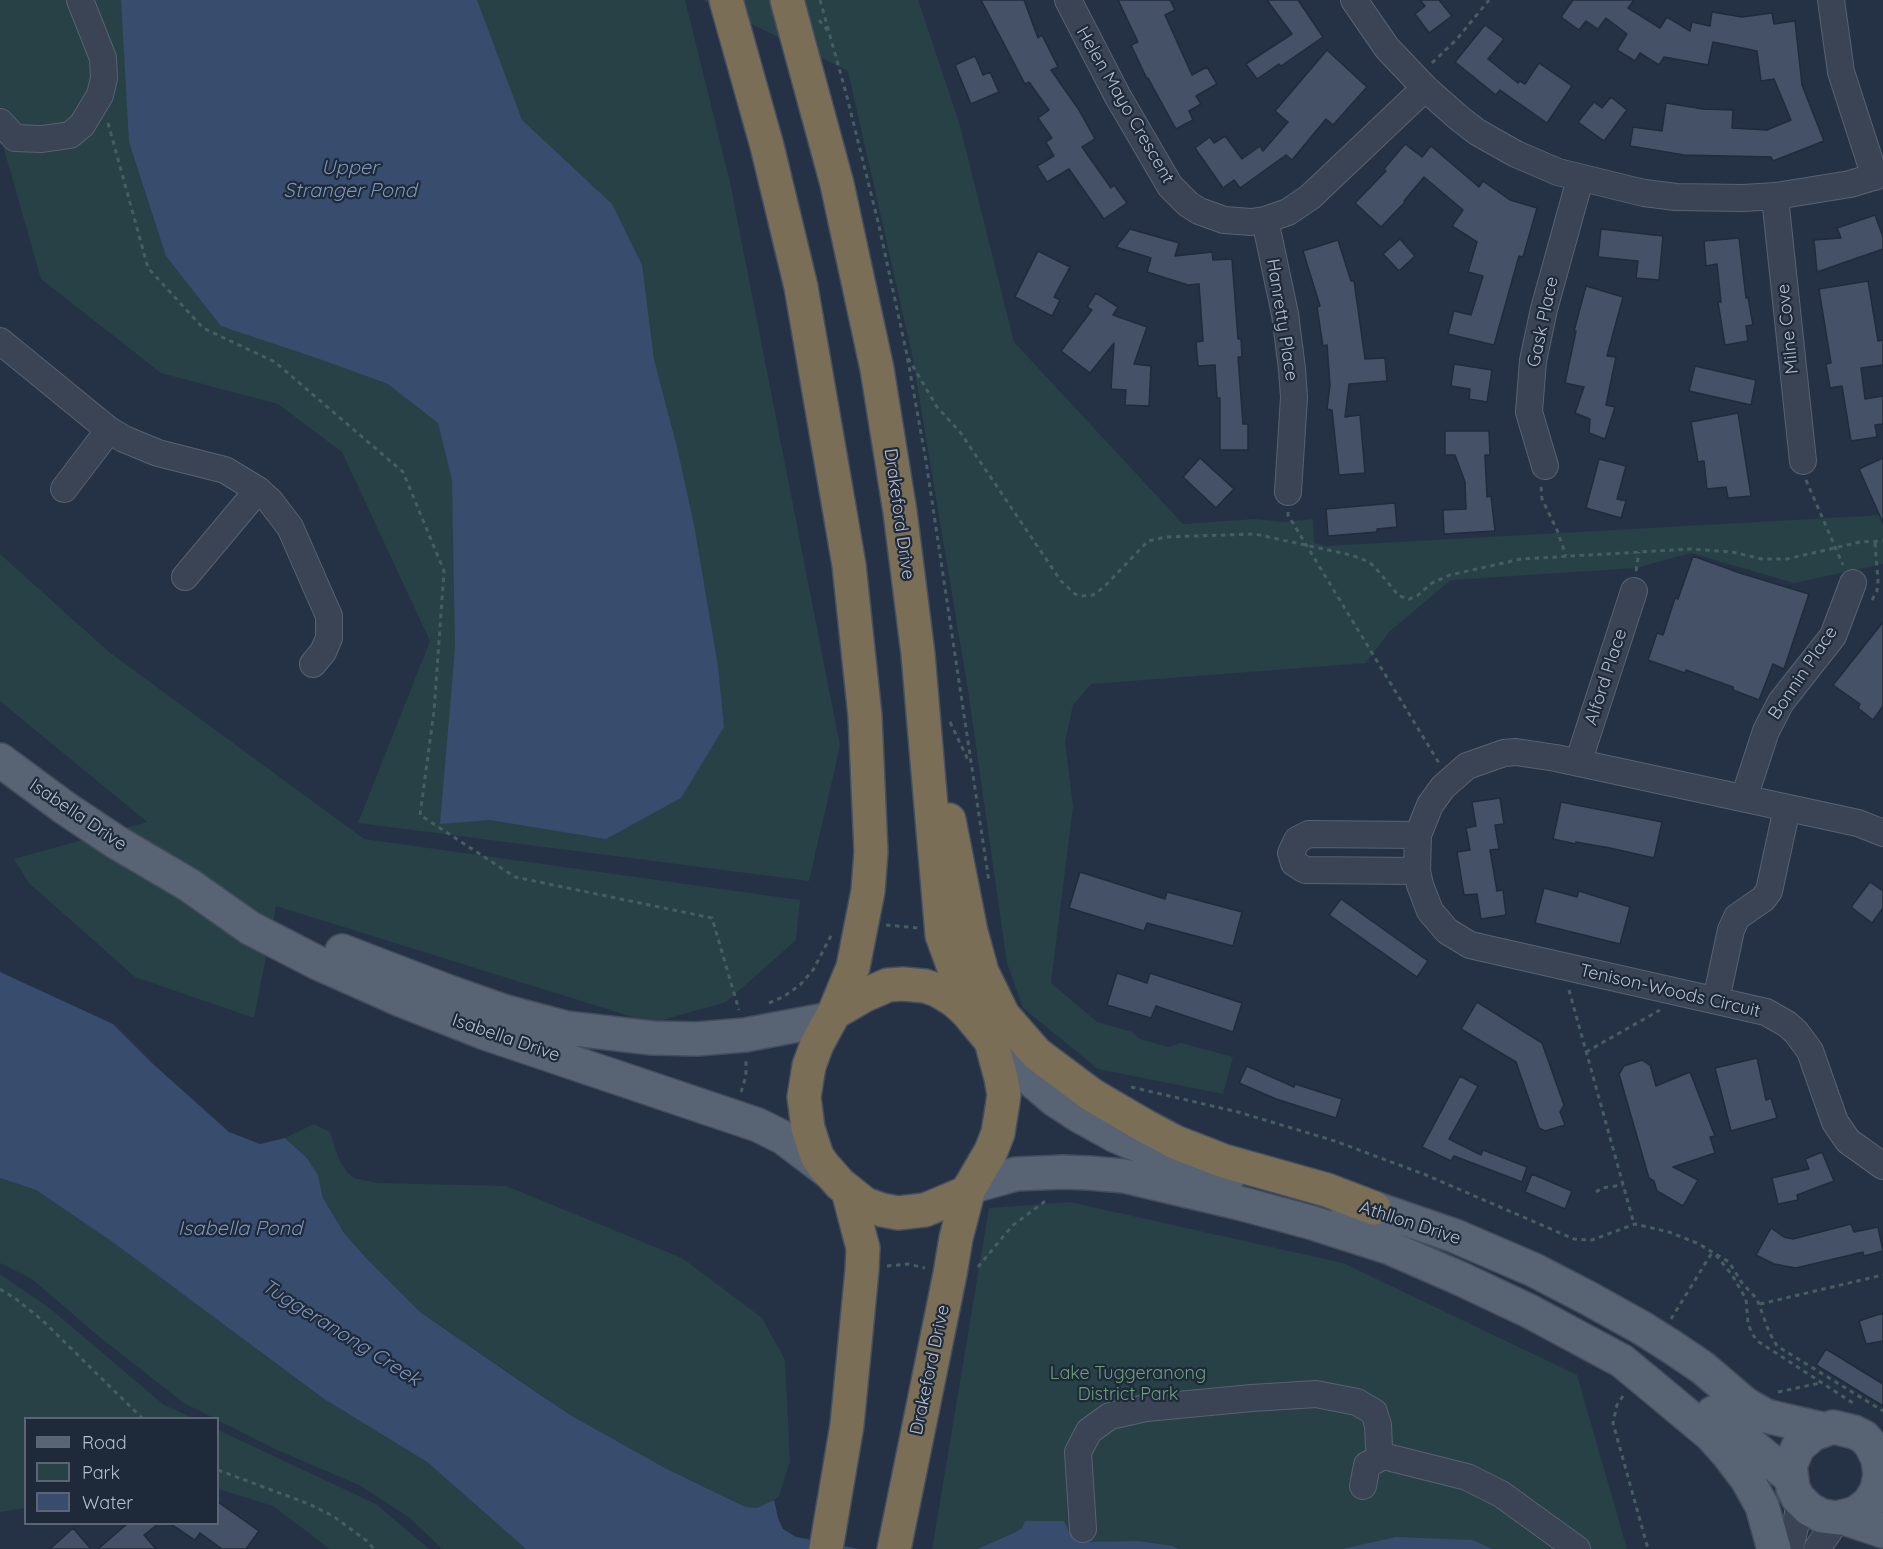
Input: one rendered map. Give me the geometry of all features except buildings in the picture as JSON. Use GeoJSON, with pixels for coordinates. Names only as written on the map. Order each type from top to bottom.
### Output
{"type":"FeatureCollection","features":[{"type":"Feature","properties":{"kind":"highway"},"geometry":{"type":"LineString","coordinates":[[726,0],[767,146],[801,287],[849,565],[865,716],[871,852],[868,891],[853,967],[809,1066],[804,1097],[808,1128],[817,1156],[839,1182],[865,1204],[898,1213],[925,1210],[969,1190],[991,1151],[998,1133],[1004,1095],[1001,1078],[987,1036],[967,1012],[946,995],[925,987],[903,984],[888,985],[865,995],[832,1016]]}},
{"type":"Feature","properties":{"kind":"highway","name":"Drakeford Drive"},"geometry":{"type":"LineString","coordinates":[[787,0],[837,184],[877,369],[900,512],[918,654],[942,936],[958,979],[987,1036]]}},
{"type":"Feature","properties":{"kind":"highway"},"geometry":{"type":"LineString","coordinates":[[918,654],[931,689],[950,825],[972,935],[982,972],[992,994],[1003,1015],[1018,1034],[1037,1054],[1082,1088],[1175,1142],[1224,1161],[1327,1190],[1374,1208]]}},
{"type":"Feature","properties":{"kind":"highway"},"geometry":{"type":"LineString","coordinates":[[828,1538],[847,1425],[863,1248],[839,1182]]}},
{"type":"Feature","properties":{"kind":"highway","name":"Drakeford Drive"},"geometry":{"type":"LineString","coordinates":[[895,1544],[951,1274],[956,1238],[969,1190]]}},
{"type":"Feature","properties":{"kind":"main road","name":"Isabella Drive"},"geometry":{"type":"LineString","coordinates":[[0,760],[74,814],[189,885],[250,928],[318,963],[401,1000],[485,1033],[758,1125],[784,1138],[839,1182]]}},
{"type":"Feature","properties":{"kind":"main road","name":"Isabella Drive"},"geometry":{"type":"LineString","coordinates":[[189,885],[256,912],[326,945],[448,992],[556,1026],[652,1038],[697,1039],[743,1025],[832,1016]]}},
{"type":"Feature","properties":{"kind":"main road","name":"Athllon Drive"},"geometry":{"type":"LineString","coordinates":[[987,1036],[1014,1065],[1055,1100],[1116,1136],[1178,1162],[1324,1199],[1374,1208],[1455,1236],[1534,1270],[1642,1328],[1703,1368],[1745,1404],[1766,1416],[1822,1430],[1833,1427],[1854,1432],[1877,1452],[1880,1474],[1877,1490],[1869,1503],[1856,1513],[1839,1518]]}},
{"type":"Feature","properties":{"kind":"main road","name":"Athllon Drive"},"geometry":{"type":"LineString","coordinates":[[969,1190],[1016,1174],[1089,1173],[1124,1176],[1243,1204],[1388,1247],[1529,1311],[1639,1378],[1725,1422],[1794,1488],[1809,1509],[1822,1516],[1839,1518],[1883,1531]]}},
{"type":"Feature","properties":{"kind":"main road"},"geometry":{"type":"LineString","coordinates":[[1639,1378],[1711,1436],[1728,1454],[1747,1479],[1762,1506],[1774,1549]]}},
{"type":"Feature","properties":{"kind":"main road"},"geometry":{"type":"LineString","coordinates":[[1794,1488],[1793,1456],[1804,1440],[1822,1430]]}},
{"type":"Feature","properties":{"kind":"street"},"geometry":{"type":"LineString","coordinates":[[0,122],[15,138],[42,139],[70,135],[82,125],[100,95],[104,78],[103,58],[80,0]]}},
{"type":"Feature","properties":{"kind":"street","name":"Helen Mayo Crescent"},"geometry":{"type":"LineString","coordinates":[[1068,0],[1117,95],[1170,186],[1188,204],[1224,220],[1251,222],[1288,212],[1310,197],[1425,88]]}},
{"type":"Feature","properties":{"kind":"street"},"geometry":{"type":"LineString","coordinates":[[1354,0],[1387,48],[1425,88],[1477,132],[1516,154],[1580,179],[1644,193],[1676,197],[1743,198],[1776,196],[1850,184],[1879,176],[1841,72],[1831,0]]}},
{"type":"Feature","properties":{"kind":"street","name":"Gask Place"},"geometry":{"type":"LineString","coordinates":[[1545,466],[1529,412],[1533,361],[1544,309],[1580,179]]}},
{"type":"Feature","properties":{"kind":"street","name":"Milne Cove"},"geometry":{"type":"LineString","coordinates":[[1776,196],[1803,461]]}},
{"type":"Feature","properties":{"kind":"street","name":"Hanretty Place"},"geometry":{"type":"LineString","coordinates":[[1265,220],[1285,314],[1292,369],[1294,397],[1288,492]]}},
{"type":"Feature","properties":{"kind":"street"},"geometry":{"type":"LineString","coordinates":[[1,344],[108,430],[158,453],[225,470],[258,490],[270,501],[290,527],[329,616],[329,638],[314,664]]}},
{"type":"Feature","properties":{"kind":"street"},"geometry":{"type":"LineString","coordinates":[[64,489],[108,430]]}},
{"type":"Feature","properties":{"kind":"street"},"geometry":{"type":"LineString","coordinates":[[184,577],[258,490]]}},
{"type":"Feature","properties":{"kind":"street","name":"Bonnin Place"},"geometry":{"type":"LineString","coordinates":[[1744,798],[1766,731],[1781,702],[1833,636],[1853,583]]}},
{"type":"Feature","properties":{"kind":"street","name":"Alford Place"},"geometry":{"type":"LineString","coordinates":[[1578,763],[1634,591]]}},
{"type":"Feature","properties":{"kind":"street","name":"Tenison-Woods Circuit"},"geometry":{"type":"LineString","coordinates":[[1883,833],[1858,823],[1578,763],[1516,752],[1504,753],[1467,766],[1443,787],[1430,805],[1418,835],[1420,885],[1430,910],[1447,931],[1470,945],[1766,1012],[1787,1024],[1810,1051],[1835,1122],[1848,1141],[1883,1167]]}},
{"type":"Feature","properties":{"kind":"street"},"geometry":{"type":"LineString","coordinates":[[1716,1000],[1731,930],[1737,917],[1769,891],[1787,808]]}},
{"type":"Feature","properties":{"kind":"street"},"geometry":{"type":"LineString","coordinates":[[1418,835],[1309,834],[1297,840],[1291,853],[1294,863],[1305,870],[1418,871]]}},
{"type":"Feature","properties":{"kind":"street"},"geometry":{"type":"LineString","coordinates":[[1083,1529],[1078,1452],[1089,1431],[1110,1416],[1169,1406],[1252,1398],[1317,1395],[1358,1402],[1374,1412],[1378,1425],[1379,1448],[1383,1456]]}},
{"type":"Feature","properties":{"kind":"street"},"geometry":{"type":"LineString","coordinates":[[1363,1486],[1366,1465],[1383,1456],[1467,1477],[1501,1494],[1577,1549]]}},
{"type":"Feature","properties":{"kind":"street"},"geometry":{"type":"LineString","coordinates":[[1790,1549],[1798,1514],[1794,1488]]}},
{"type":"Feature","properties":{"kind":"street"},"geometry":{"type":"LineString","coordinates":[[1817,1549],[1839,1518]]}},
{"type":"Feature","properties":{"kind":"path"},"geometry":{"type":"LineString","coordinates":[[820,0],[874,203],[907,355],[926,461],[990,889]]}},
{"type":"Feature","properties":{"kind":"path"},"geometry":{"type":"LineString","coordinates":[[1425,88],[1424,70],[1457,39],[1489,0]]}},
{"type":"Feature","properties":{"kind":"path"},"geometry":{"type":"LineString","coordinates":[[100,95],[148,268],[203,328],[275,362],[403,472],[444,571],[434,711],[420,815],[516,877],[711,918],[743,1025],[746,1076],[733,1115]]}},
{"type":"Feature","properties":{"kind":"path"},"geometry":{"type":"LineString","coordinates":[[907,355],[937,407],[960,432],[1061,581],[1075,594],[1086,596],[1096,592],[1140,548],[1153,539],[1166,537],[1255,534],[1306,545],[1367,561],[1384,576],[1399,596],[1409,599],[1417,596],[1432,583],[1450,575],[1521,560],[1712,549],[1773,560],[1806,556],[1860,542],[1883,541]]}},
{"type":"Feature","properties":{"kind":"path"},"geometry":{"type":"LineString","coordinates":[[1803,461],[1807,484],[1839,560],[1853,583]]}},
{"type":"Feature","properties":{"kind":"path"},"geometry":{"type":"LineString","coordinates":[[1545,466],[1540,489],[1542,499],[1566,556]]}},
{"type":"Feature","properties":{"kind":"path"},"geometry":{"type":"LineString","coordinates":[[1288,492],[1288,515],[1443,771],[1451,780]]}},
{"type":"Feature","properties":{"kind":"path"},"geometry":{"type":"LineString","coordinates":[[931,689],[949,719],[972,767]]}},
{"type":"Feature","properties":{"kind":"path"},"geometry":{"type":"LineString","coordinates":[[765,1005],[783,997],[800,985],[813,970],[834,930]]}},
{"type":"Feature","properties":{"kind":"path"},"geometry":{"type":"LineString","coordinates":[[1569,988],[1635,1224]]}},
{"type":"Feature","properties":{"kind":"path"},"geometry":{"type":"LineString","coordinates":[[1586,1052],[1662,1008]]}},
{"type":"Feature","properties":{"kind":"path"},"geometry":{"type":"LineString","coordinates":[[1126,1086],[1238,1112],[1346,1145],[1426,1175],[1557,1234],[1574,1239],[1592,1240],[1635,1224],[1669,1233],[1713,1251],[1729,1262],[1742,1283],[1760,1304],[1768,1332],[1777,1346],[1883,1411]]}},
{"type":"Feature","properties":{"kind":"path"},"geometry":{"type":"LineString","coordinates":[[1596,1192],[1602,1188],[1623,1185]]}},
{"type":"Feature","properties":{"kind":"path"},"geometry":{"type":"LineString","coordinates":[[862,1270],[908,1264],[951,1274],[971,1275],[1012,1226],[1057,1192]]}},
{"type":"Feature","properties":{"kind":"path"},"geometry":{"type":"LineString","coordinates":[[1713,1251],[1732,1275],[1746,1299],[1748,1323],[1752,1334],[1759,1342],[1856,1405]]}},
{"type":"Feature","properties":{"kind":"path"},"geometry":{"type":"LineString","coordinates":[[1760,1304],[1883,1275]]}},
{"type":"Feature","properties":{"kind":"path"},"geometry":{"type":"LineString","coordinates":[[0,1289],[42,1320],[140,1417]]}},
{"type":"Feature","properties":{"kind":"path"},"geometry":{"type":"LineString","coordinates":[[1639,1378],[1617,1405],[1613,1423],[1648,1549]]}},
{"type":"Feature","properties":{"kind":"path"},"geometry":{"type":"LineString","coordinates":[[219,1470],[309,1504],[333,1516],[367,1541],[374,1549]]}},
{"type":"Feature","properties":{"kind":"green space"},"geometry":{"type":"Polygon","coordinates":[[[0,0],[685,0],[730,182],[840,746],[809,881],[358,823],[430,641],[342,452],[278,404],[161,373],[41,279],[0,135],[0,0]]]}},
{"type":"Feature","properties":{"kind":"green space"},"geometry":{"type":"Polygon","coordinates":[[[702,0],[918,0],[960,126],[1014,342],[1183,524],[1255,519],[1283,522],[1313,519],[1314,543],[1326,546],[1883,515],[1883,564],[1794,583],[1691,553],[1636,568],[1451,580],[1389,632],[1366,663],[1091,684],[1073,705],[1065,742],[1073,807],[1051,983],[1097,1022],[1132,1032],[1140,1039],[1168,1047],[1181,1043],[1233,1057],[1223,1094],[1098,1069],[1023,1008],[1007,963],[968,690],[912,354],[848,71],[702,0]]]}},
{"type":"Feature","properties":{"kind":"green space"},"geometry":{"type":"Polygon","coordinates":[[[0,554],[109,652],[364,839],[800,900],[796,940],[726,1002],[652,1023],[276,906],[254,1018],[135,977],[29,883],[14,859],[147,822],[0,701],[0,554]]]}},
{"type":"Feature","properties":{"kind":"green space"},"geometry":{"type":"Polygon","coordinates":[[[314,1124],[330,1132],[338,1157],[346,1171],[354,1178],[377,1183],[506,1186],[682,1258],[762,1318],[785,1360],[790,1461],[779,1496],[757,1508],[746,1507],[665,1468],[572,1416],[420,1312],[344,1233],[323,1198],[318,1175],[307,1158],[285,1138],[314,1124]]]}},
{"type":"Feature","properties":{"kind":"green space"},"geometry":{"type":"Polygon","coordinates":[[[0,1178],[36,1190],[114,1243],[324,1399],[427,1462],[526,1549],[442,1549],[410,1518],[359,1485],[277,1450],[219,1421],[219,1417],[212,1417],[184,1403],[97,1335],[32,1279],[0,1263],[0,1178]]]}},
{"type":"Feature","properties":{"kind":"green space","name":"Lake Tuggeranong District Park"},"geometry":{"type":"Polygon","coordinates":[[[1070,1202],[1343,1263],[1577,1375],[1627,1549],[932,1549],[989,1208],[1070,1202]]]}},
{"type":"Feature","properties":{"kind":"green space"},"geometry":{"type":"Polygon","coordinates":[[[0,1274],[52,1310],[164,1405],[191,1417],[24,1417],[24,1508],[0,1512],[0,1274]]]}},
{"type":"Feature","properties":{"kind":"green space"},"geometry":{"type":"Polygon","coordinates":[[[219,1430],[376,1504],[429,1549],[330,1549],[273,1506],[219,1489],[219,1430]]]}},
{"type":"Feature","properties":{"kind":"water","name":"Upper Stranger Pond"},"geometry":{"type":"Polygon","coordinates":[[[121,0],[477,0],[522,120],[612,204],[642,265],[654,360],[677,447],[694,525],[718,666],[724,727],[681,798],[606,839],[490,820],[440,824],[455,648],[452,480],[438,423],[388,384],[221,326],[166,256],[129,142],[121,0]]]}},
{"type":"Feature","properties":{"kind":"water","name":"Isabella Pond"},"geometry":{"type":"Polygon","coordinates":[[[0,972],[113,1024],[153,1064],[229,1132],[260,1144],[285,1138],[307,1158],[318,1175],[323,1198],[344,1233],[368,1260],[420,1312],[536,1392],[572,1416],[665,1468],[746,1507],[757,1508],[774,1500],[783,1529],[796,1537],[859,1549],[526,1549],[427,1462],[324,1399],[114,1243],[36,1190],[0,1178],[0,972]]]}},
{"type":"Feature","properties":{"kind":"water"},"geometry":{"type":"Polygon","coordinates":[[[1025,1521],[1064,1521],[1069,1532],[1077,1540],[1086,1542],[1139,1541],[1179,1549],[978,1549],[1016,1532],[1022,1528],[1025,1521]]]}},
{"type":"Feature","properties":{"kind":"water"},"geometry":{"type":"Polygon","coordinates":[[[1396,1537],[1473,1540],[1492,1549],[1342,1549],[1396,1537]]]}},
{"type":"Feature","properties":{"kind":"water label","name":"Tuggeranong Creek"},"geometry":{"type":"Point","coordinates":[341,1333]}}]}
